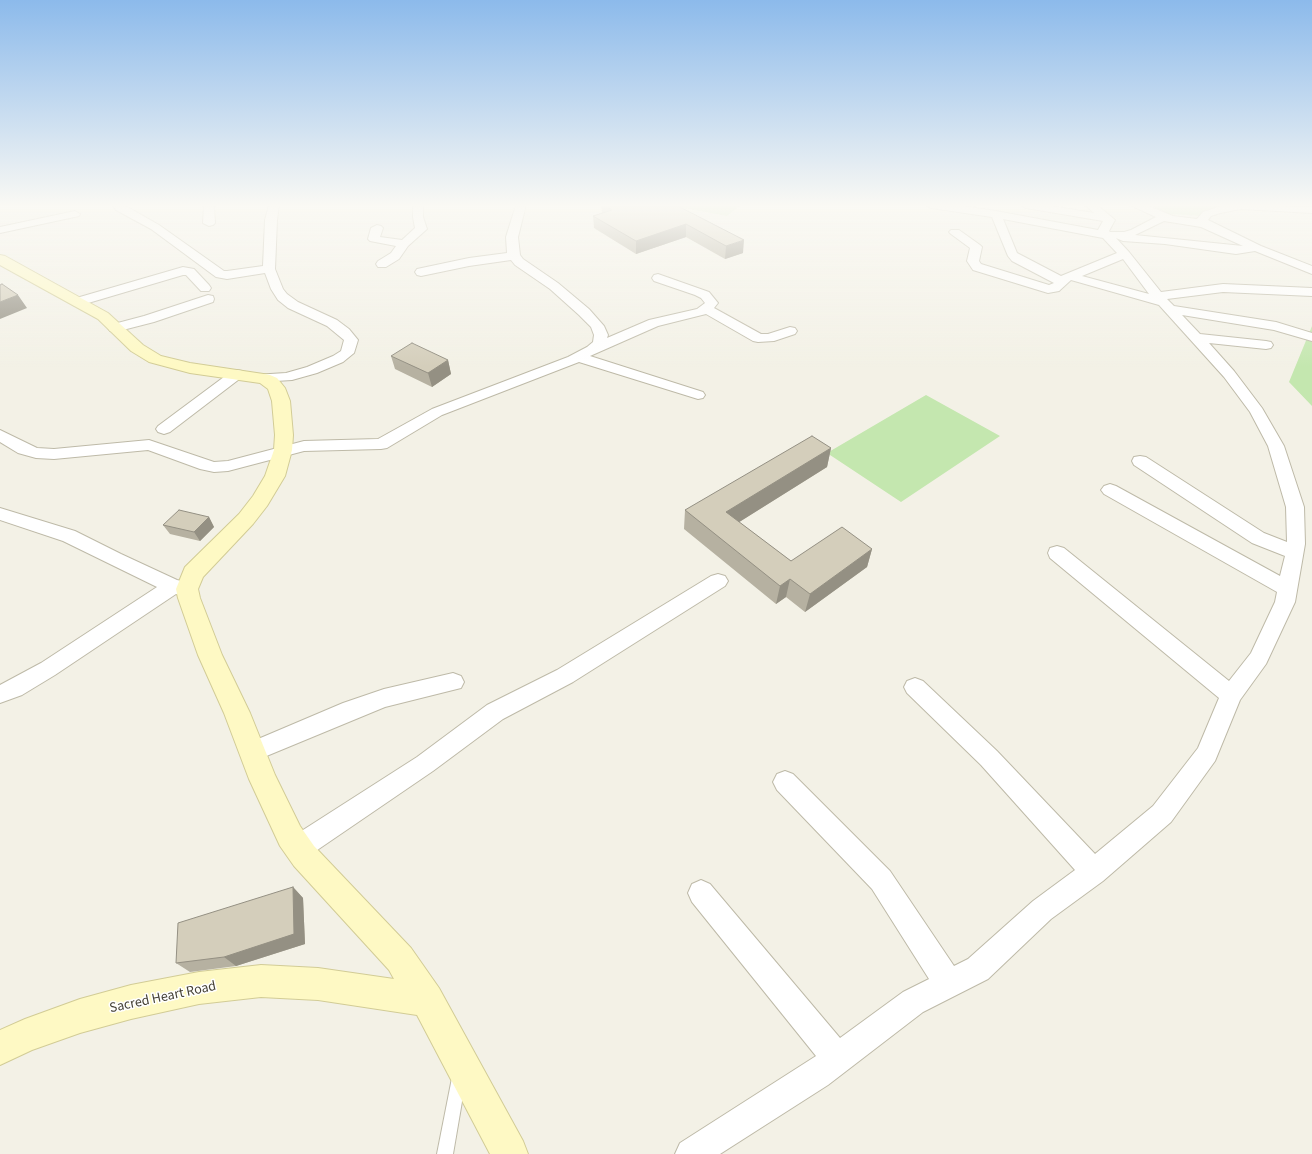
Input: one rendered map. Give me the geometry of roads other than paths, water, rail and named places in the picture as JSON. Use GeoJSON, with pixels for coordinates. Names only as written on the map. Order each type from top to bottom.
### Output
{"type":"FeatureCollection","features":[{"type":"Feature","properties":{"kind":"street"},"geometry":{"type":"LineString","coordinates":[[0,259],[103,316],[137,348],[155,359],[190,368],[248,376],[287,377],[312,370],[338,359],[346,353],[350,347],[351,340],[344,332],[332,323],[293,305],[282,297],[276,289],[269,269],[269,259]]}},
{"type":"Feature","properties":{"kind":"street"},"geometry":{"type":"LineString","coordinates":[[199,259],[220,274],[228,275],[269,269]]}},
{"type":"Feature","properties":{"kind":"street"},"geometry":{"type":"LineString","coordinates":[[382,264],[390,259]]}},
{"type":"Feature","properties":{"kind":"street"},"geometry":{"type":"LineString","coordinates":[[421,272],[492,259]]}},
{"type":"Feature","properties":{"kind":"street"},"geometry":{"type":"LineString","coordinates":[[517,259],[561,292],[597,326],[601,335],[600,343],[592,350]]}},
{"type":"Feature","properties":{"kind":"street"},"geometry":{"type":"LineString","coordinates":[[973,259],[973,261],[980,268],[1048,289],[1055,288],[1066,279],[1114,259]]}},
{"type":"Feature","properties":{"kind":"street"},"geometry":{"type":"LineString","coordinates":[[1018,259],[1066,279],[1163,302],[1276,326],[1312,337]]}},
{"type":"Feature","properties":{"kind":"street"},"geometry":{"type":"LineString","coordinates":[[691,1154],[817,1074],[913,1002],[978,969],[1042,910],[1094,872],[1162,814],[1207,754],[1231,695],[1259,658],[1285,602],[1296,544],[1295,507],[1276,446],[1257,411],[1229,374],[1163,302],[1129,259]]}},
{"type":"Feature","properties":{"kind":"street"},"geometry":{"type":"LineString","coordinates":[[1284,259],[1312,270]]}},
{"type":"Feature","properties":{"kind":"street"},"geometry":{"type":"LineString","coordinates":[[78,302],[183,271],[190,272],[207,293],[149,319],[115,328]]}},
{"type":"Feature","properties":{"kind":"street"},"geometry":{"type":"LineString","coordinates":[[0,435],[24,449],[36,453],[54,454],[149,445],[200,464],[214,467],[228,466],[283,450],[304,446],[381,444],[420,420],[437,412],[578,357],[654,323],[701,312],[712,303],[705,295],[688,287],[658,278]]}},
{"type":"Feature","properties":{"kind":"street"},"geometry":{"type":"LineString","coordinates":[[1163,302],[1223,288],[1312,292]]}},
{"type":"Feature","properties":{"kind":"street"},"geometry":{"type":"LineString","coordinates":[[706,309],[758,338],[769,338],[790,331]]}},
{"type":"Feature","properties":{"kind":"street"},"geometry":{"type":"LineString","coordinates":[[1196,338],[1266,345]]}},
{"type":"Feature","properties":{"kind":"street"},"geometry":{"type":"LineString","coordinates":[[578,357],[698,396]]}},
{"type":"Feature","properties":{"kind":"street"},"geometry":{"type":"LineString","coordinates":[[0,694],[14,689],[48,669],[180,587],[241,524],[260,501],[275,476],[283,450],[283,419],[281,401],[276,388],[270,382],[248,376],[164,429]]}},
{"type":"Feature","properties":{"kind":"street"},"geometry":{"type":"LineString","coordinates":[[1140,461],[1258,538],[1294,552]]}},
{"type":"Feature","properties":{"kind":"street"},"geometry":{"type":"LineString","coordinates":[[1110,490],[1287,590]]}},
{"type":"Feature","properties":{"kind":"street"},"geometry":{"type":"LineString","coordinates":[[0,514],[69,536],[114,560],[180,587],[237,713],[263,779],[286,830],[298,848],[400,959],[427,1000],[510,1154]]}},
{"type":"Feature","properties":{"kind":"street"},"geometry":{"type":"LineString","coordinates":[[1057,553],[1231,695]]}},
{"type":"Feature","properties":{"kind":"street"},"geometry":{"type":"LineString","coordinates":[[298,848],[425,764],[494,712],[565,676],[718,581]]}},
{"type":"Feature","properties":{"kind":"street"},"geometry":{"type":"LineString","coordinates":[[252,752],[351,710],[384,698],[453,682]]}},
{"type":"Feature","properties":{"kind":"street"},"geometry":{"type":"LineString","coordinates":[[915,687],[989,758],[1094,872]]}},
{"type":"Feature","properties":{"kind":"street"},"geometry":{"type":"LineString","coordinates":[[785,782],[881,880],[949,984]]}},
{"type":"Feature","properties":{"kind":"street"},"geometry":{"type":"LineString","coordinates":[[701,893],[838,1059]]}},
{"type":"Feature","properties":{"kind":"street","name":"Sacred Heart Road"},"geometry":{"type":"LineString","coordinates":[[0,1048],[25,1036],[80,1016],[131,1002],[199,988],[261,982],[318,984],[427,1000]]}},
{"type":"Feature","properties":{"kind":"lane"},"geometry":{"type":"LineString","coordinates":[[445,1154],[461,1065]]}}]}
